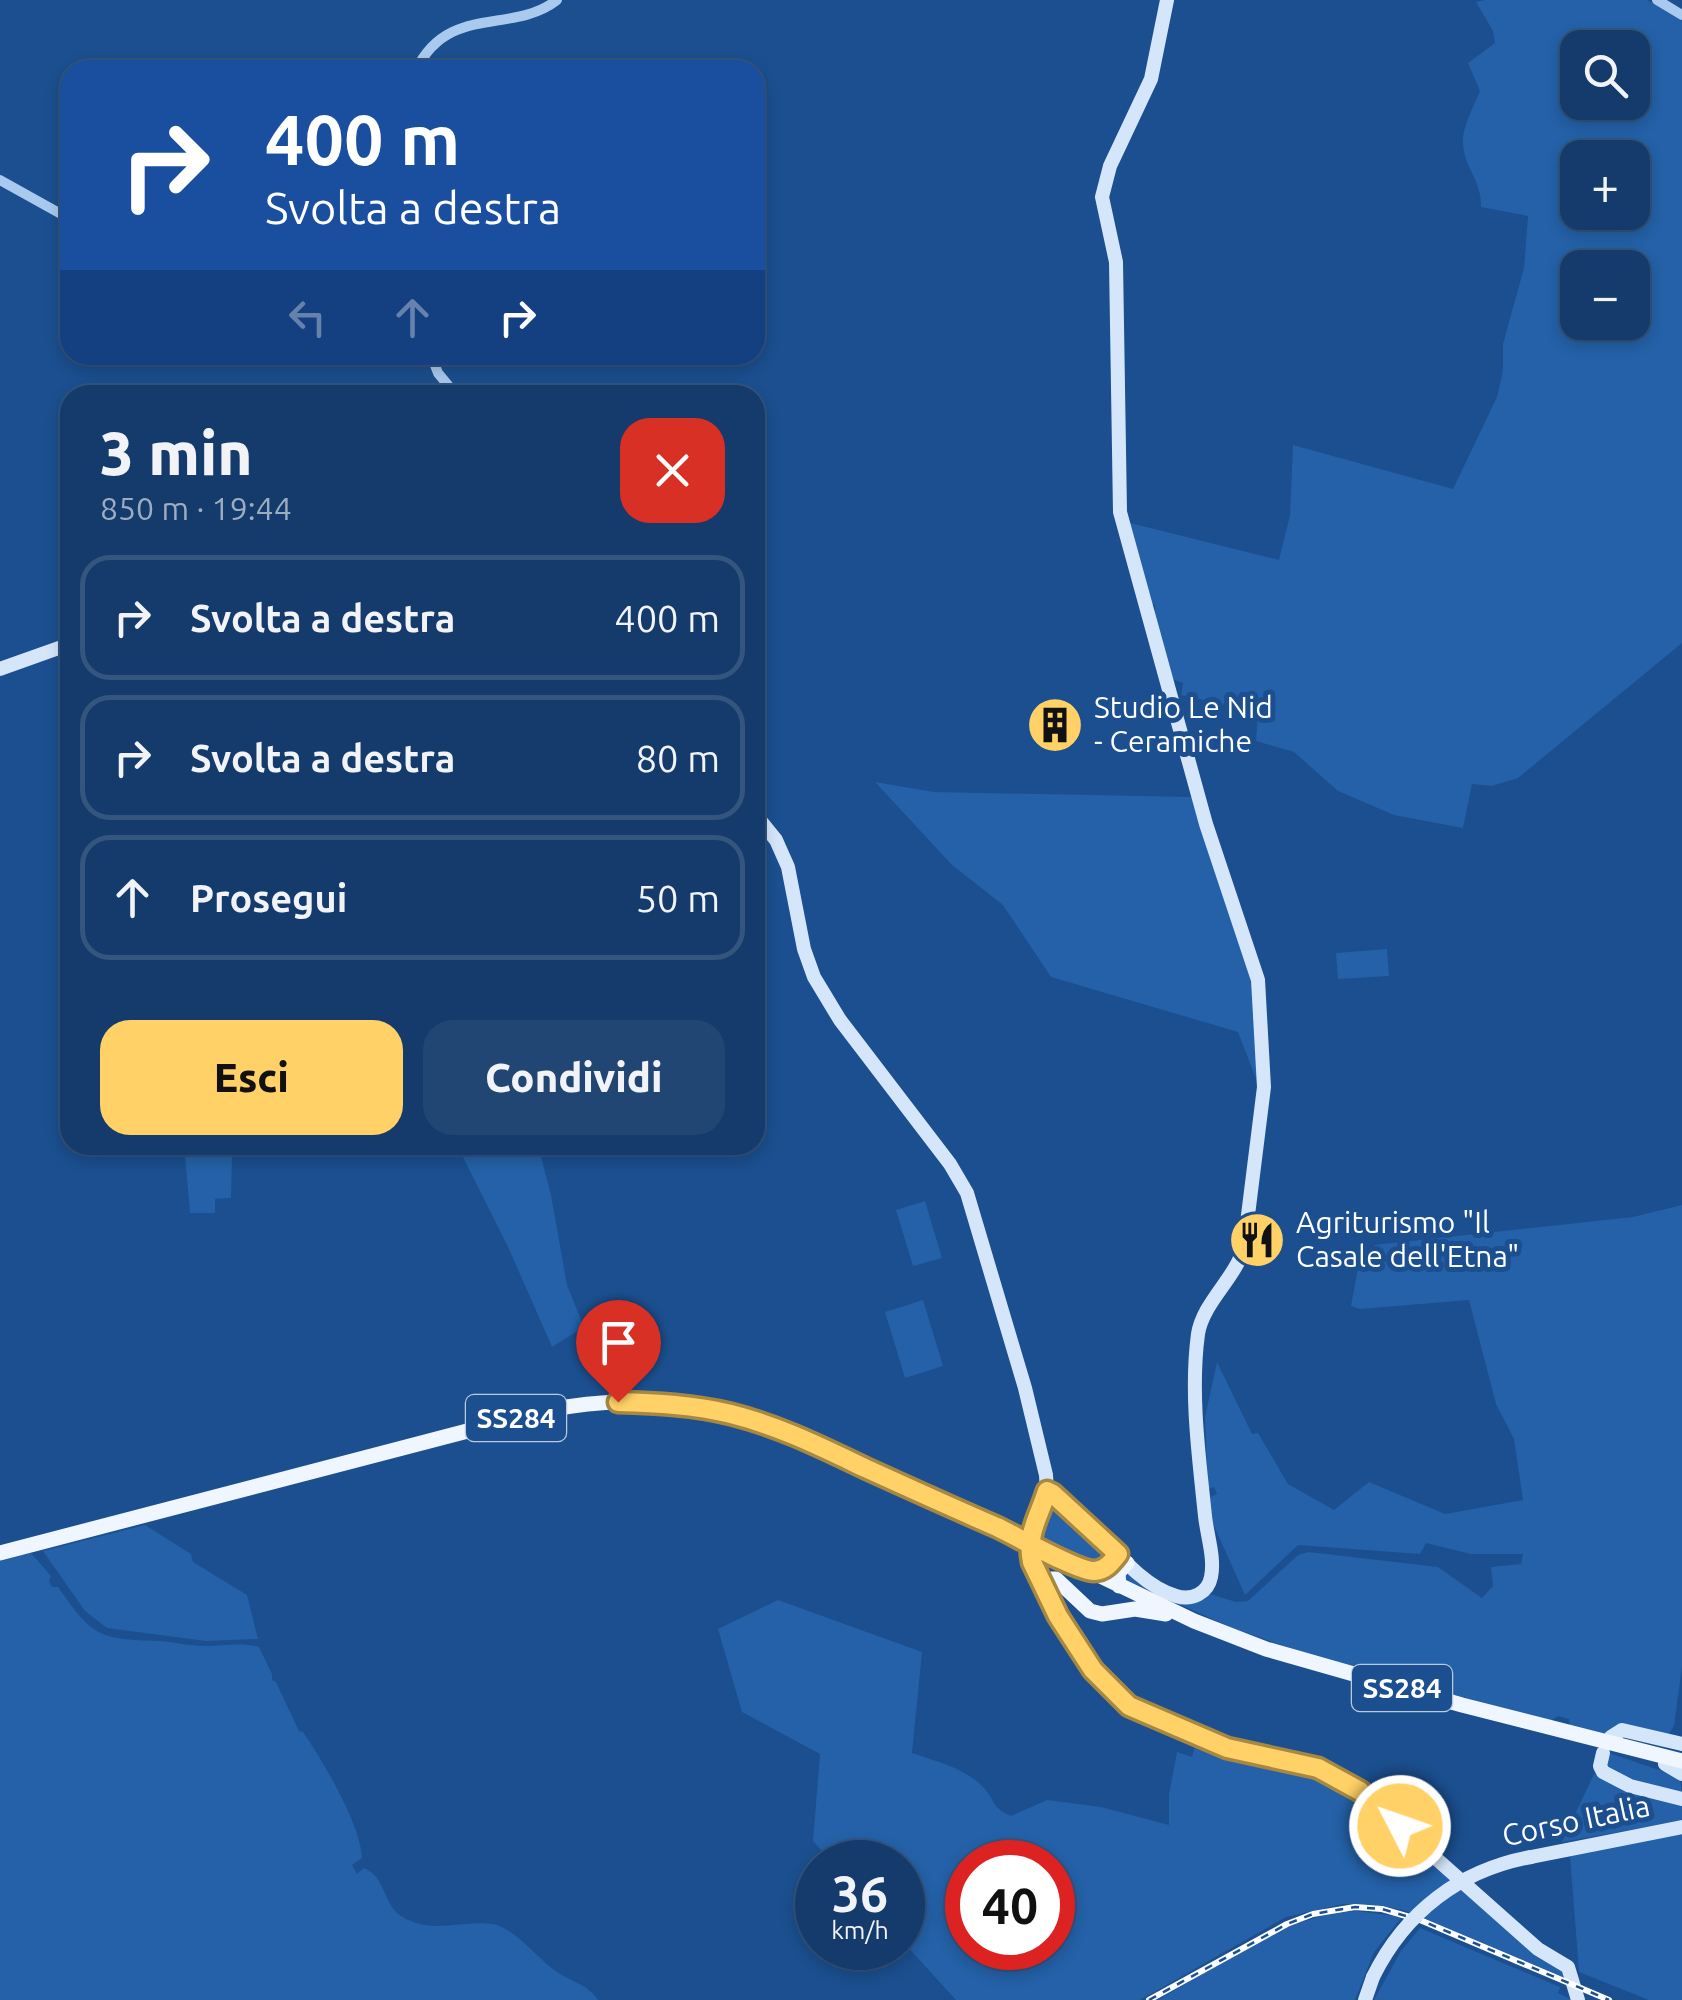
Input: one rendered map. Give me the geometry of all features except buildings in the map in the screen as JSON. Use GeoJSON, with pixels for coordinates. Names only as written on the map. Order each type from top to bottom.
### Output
{"type":"FeatureCollection","features":[{"type":"Feature","properties":{"kind":"main road","name":"SS284"},"geometry":{"type":"LineString","coordinates":[[0,1554],[544,1411],[618,1402],[709,1409],[764,1424],[1021,1538],[1226,1635],[1609,1745]]}},
{"type":"Feature","properties":{"kind":"main road"},"geometry":{"type":"LineString","coordinates":[[1089,1571],[1105,1568],[1122,1558]]}},
{"type":"Feature","properties":{"kind":"main road"},"geometry":{"type":"LineString","coordinates":[[1090,1611],[1111,1602],[1111,1588],[1122,1558]]}},
{"type":"Feature","properties":{"kind":"main road"},"geometry":{"type":"LineString","coordinates":[[1039,1579],[1056,1579],[1090,1611],[1102,1614],[1146,1610],[1194,1621]]}},
{"type":"Feature","properties":{"kind":"main road"},"geometry":{"type":"LineString","coordinates":[[1609,1745],[1682,1768]]}},
{"type":"Feature","properties":{"kind":"main road"},"geometry":{"type":"LineString","coordinates":[[1609,1745],[1682,1768]]}},
{"type":"Feature","properties":{"kind":"street"},"geometry":{"type":"LineString","coordinates":[[424,60],[436,44],[464,26],[526,14],[556,0]]}},
{"type":"Feature","properties":{"kind":"street"},"geometry":{"type":"LineString","coordinates":[[1047,1491],[1065,1503],[1122,1558],[1177,1596],[1199,1594],[1210,1582],[1212,1562],[1198,1445],[1198,1338],[1203,1318],[1236,1267],[1244,1247],[1265,1070],[1258,980],[1206,824],[1121,522],[1116,262],[1102,197],[1110,166],[1134,120],[1156,63],[1168,0]]}},
{"type":"Feature","properties":{"kind":"street"},"geometry":{"type":"LineString","coordinates":[[1657,0],[1682,15]]}},
{"type":"Feature","properties":{"kind":"street"},"geometry":{"type":"LineString","coordinates":[[0,180],[60,213]]}},
{"type":"Feature","properties":{"kind":"street"},"geometry":{"type":"LineString","coordinates":[[0,669],[60,648]]}},
{"type":"Feature","properties":{"kind":"street"},"geometry":{"type":"LineString","coordinates":[[765,826],[788,867],[804,949],[814,977],[840,1020],[960,1178],[1026,1388],[1047,1491],[1030,1536],[1030,1554],[1039,1579],[1093,1670],[1129,1706],[1227,1748],[1318,1768],[1360,1791],[1538,1949],[1568,1967],[1578,2000]]}},
{"type":"Feature","properties":{"kind":"street"},"geometry":{"type":"LineString","coordinates":[[1682,1744],[1622,1730],[1609,1745],[1600,1766],[1610,1777],[1682,1800]]}},
{"type":"Feature","properties":{"kind":"street","name":"Corso Italia"},"geometry":{"type":"LineString","coordinates":[[1365,2000],[1373,1977],[1398,1936],[1431,1902],[1471,1876],[1500,1864],[1682,1827]]}},
{"type":"Feature","properties":{"kind":"shaded area"},"geometry":{"type":"Polygon","coordinates":[[[1647,0],[1682,21],[1682,643],[1518,778],[1492,786],[1472,784],[1463,828],[1394,815],[1338,791],[1294,752],[1256,741],[1258,712],[1181,695],[1183,683],[1172,679],[1151,613],[1155,605],[1149,602],[1126,522],[1279,560],[1290,515],[1293,445],[1453,489],[1497,397],[1503,371],[1503,344],[1524,268],[1528,216],[1481,207],[1479,190],[1464,153],[1464,132],[1480,91],[1468,63],[1495,43],[1493,31],[1476,2],[1647,0]]]}},
{"type":"Feature","properties":{"kind":"shaded area"},"geometry":{"type":"Polygon","coordinates":[[[875,782],[934,792],[1192,797],[1253,986],[1258,1084],[1238,1032],[1051,977],[1003,905],[952,865],[875,782]]]}},
{"type":"Feature","properties":{"kind":"shaded area"},"geometry":{"type":"Polygon","coordinates":[[[1387,949],[1389,976],[1338,979],[1336,953],[1387,949]]]}},
{"type":"Feature","properties":{"kind":"shaded area"},"geometry":{"type":"Polygon","coordinates":[[[235,1155],[231,1198],[215,1199],[215,1213],[190,1213],[185,1156],[235,1155]]]}},
{"type":"Feature","properties":{"kind":"shaded area"},"geometry":{"type":"Polygon","coordinates":[[[462,1155],[541,1155],[567,1285],[584,1327],[552,1347],[462,1155]]]}},
{"type":"Feature","properties":{"kind":"shaded area"},"geometry":{"type":"Polygon","coordinates":[[[925,1201],[942,1258],[913,1266],[896,1210],[925,1201]]]}},
{"type":"Feature","properties":{"kind":"shaded area"},"geometry":{"type":"Polygon","coordinates":[[[1682,1205],[1682,1666],[1674,1726],[1667,1737],[1621,1725],[1606,1736],[1570,1726],[1569,1719],[1558,1716],[1550,1721],[1312,1656],[1230,1627],[1126,1580],[1126,1574],[1132,1573],[1190,1603],[1210,1594],[1236,1602],[1248,1601],[1298,1555],[1309,1552],[1438,1567],[1482,1598],[1493,1586],[1491,1567],[1521,1564],[1523,1554],[1471,1554],[1426,1543],[1420,1554],[1298,1545],[1245,1595],[1210,1517],[1208,1498],[1217,1494],[1214,1487],[1208,1489],[1205,1417],[1217,1362],[1252,1434],[1258,1433],[1288,1484],[1334,1510],[1369,1482],[1445,1514],[1523,1500],[1514,1439],[1496,1404],[1469,1300],[1360,1309],[1351,1306],[1358,1268],[1372,1270],[1374,1245],[1633,1217],[1682,1205]]]}},
{"type":"Feature","properties":{"kind":"shaded area"},"geometry":{"type":"Polygon","coordinates":[[[923,1300],[943,1366],[905,1378],[885,1312],[923,1300]]]}},
{"type":"Feature","properties":{"kind":"shaded area"},"geometry":{"type":"Polygon","coordinates":[[[1047,1509],[1066,1512],[1103,1550],[1104,1560],[1091,1564],[1035,1536],[1047,1509]]]}},
{"type":"Feature","properties":{"kind":"shaded area"},"geometry":{"type":"Polygon","coordinates":[[[145,1525],[191,1554],[193,1562],[247,1595],[258,1639],[206,1641],[107,1628],[85,1611],[43,1551],[145,1525]]]}},
{"type":"Feature","properties":{"kind":"shaded area"},"geometry":{"type":"Polygon","coordinates":[[[31,1553],[51,1576],[52,1587],[58,1587],[89,1626],[99,1632],[122,1639],[259,1647],[299,1731],[321,1759],[348,1811],[362,1858],[352,1865],[357,1874],[364,1868],[371,1872],[395,1911],[412,1922],[501,1927],[598,2000],[0,2000],[0,1561],[31,1553]]]}},
{"type":"Feature","properties":{"kind":"shaded area"},"geometry":{"type":"Polygon","coordinates":[[[778,1600],[922,1652],[912,1753],[969,1776],[984,1788],[997,1807],[1011,1816],[1047,1800],[1101,1807],[1169,1825],[1169,1794],[1177,1752],[1192,1757],[1196,1742],[1298,1772],[1356,1799],[1354,1806],[1369,1826],[1380,1827],[1410,1854],[1419,1852],[1562,1970],[1569,1981],[1407,1911],[1343,1904],[1286,1917],[1140,2000],[956,2000],[925,1966],[925,1840],[813,1840],[820,1754],[742,1712],[718,1629],[778,1600]]]}},
{"type":"Feature","properties":{"kind":"shaded area"},"geometry":{"type":"Polygon","coordinates":[[[1606,1752],[1680,1777],[1682,1796],[1608,1772],[1606,1752]]]}},
{"type":"Feature","properties":{"kind":"shaded area"},"geometry":{"type":"Polygon","coordinates":[[[1594,1774],[1682,1802],[1682,1821],[1562,1842],[1594,1774]]]}},
{"type":"Feature","properties":{"kind":"shaded area"},"geometry":{"type":"Polygon","coordinates":[[[1682,1834],[1682,2000],[1649,2000],[1579,1972],[1570,1855],[1682,1834]]]}},
{"type":"Feature","properties":{"kind":"shaded area"},"geometry":{"type":"Polygon","coordinates":[[[1357,1911],[1402,1917],[1374,1952],[1355,2000],[1158,2000],[1278,1931],[1330,1914],[1357,1911]]]}},
{"type":"Feature","properties":{"kind":"shaded area"},"geometry":{"type":"Polygon","coordinates":[[[1420,1928],[1560,1987],[1558,1993],[1573,2000],[1374,2000],[1401,1951],[1420,1928]]]}},
{"type":"Feature","properties":{"kind":"railway"},"geometry":{"type":"LineString","coordinates":[[1149,2000],[1287,1924],[1313,1914],[1355,1907],[1382,1909],[1420,1920],[1609,2000]]}},
{"type":"Feature","properties":{"kind":"place","name":"Studio Le Nid - Ceramiche"},"geometry":{"type":"Point","coordinates":[1055,725]}},
{"type":"Feature","properties":{"kind":"place","name":"Agriturismo \"Il Casale dell'Etna\""},"geometry":{"type":"Point","coordinates":[1257,1240]}},
{"type":"Feature","properties":{"kind":"route"},"geometry":{"type":"LineString","coordinates":[[618,1402],[709,1409],[764,1424],[804,1439],[1021,1538],[1038,1546],[1089,1571],[1105,1568],[1118,1554],[1053,1494],[1047,1491],[1032,1526],[1030,1536],[1030,1545],[1032,1562],[1058,1616],[1110,1690],[1129,1706],[1227,1748],[1318,1768],[1360,1791],[1400,1826]]}}]}
